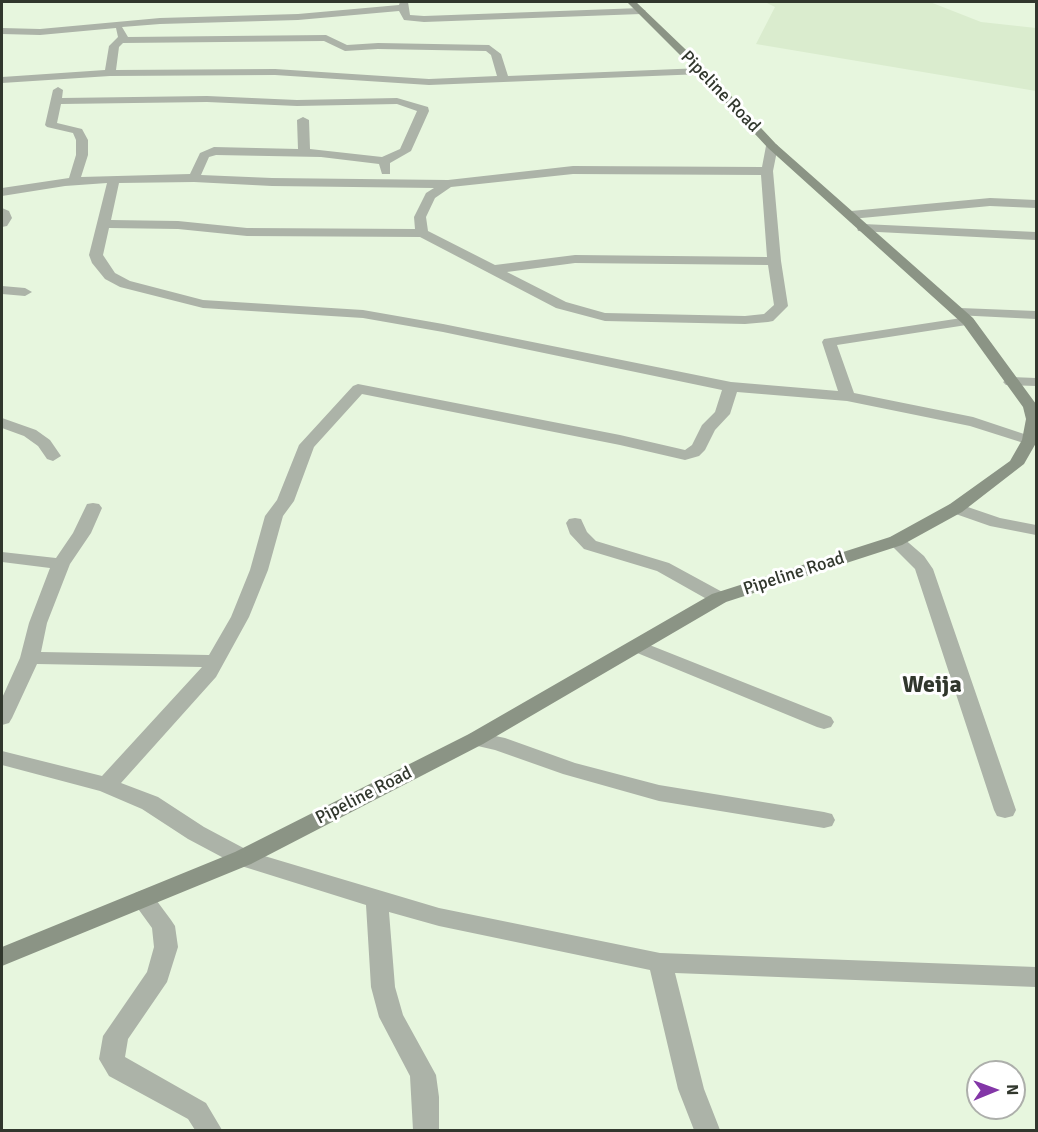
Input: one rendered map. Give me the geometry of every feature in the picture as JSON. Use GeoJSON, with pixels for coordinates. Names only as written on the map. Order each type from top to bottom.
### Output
{"type":"FeatureCollection","features":[{"type":"Feature","properties":{"kind":"street","name":"Pipeline Road"},"geometry":{"type":"LineString","coordinates":[[2,957],[243,858],[476,738],[718,598],[896,541],[956,508],[1016,464],[1030,440],[1034,419],[1031,407],[964,316],[812,184],[631,2]]}},
{"type":"Feature","properties":{"kind":"street"},"geometry":{"type":"LineString","coordinates":[[2,31],[40,32],[115,24],[298,17],[404,5],[407,18],[424,19],[640,11]]}},
{"type":"Feature","properties":{"kind":"street"},"geometry":{"type":"LineString","coordinates":[[205,19],[243,33],[248,38]]}},
{"type":"Feature","properties":{"kind":"street"},"geometry":{"type":"LineString","coordinates":[[115,24],[123,35],[122,40]]}},
{"type":"Feature","properties":{"kind":"street"},"geometry":{"type":"LineString","coordinates":[[110,73],[114,46],[122,40],[326,38],[345,48],[378,46],[489,48],[496,54],[504,80]]}},
{"type":"Feature","properties":{"kind":"street"},"geometry":{"type":"LineString","coordinates":[[2,80],[110,73],[275,72],[410,82],[702,71]]}},
{"type":"Feature","properties":{"kind":"street"},"geometry":{"type":"LineString","coordinates":[[60,76],[51,125],[78,130],[82,140],[82,155],[74,182]]}},
{"type":"Feature","properties":{"kind":"street"},"geometry":{"type":"LineString","coordinates":[[56,100],[207,99],[297,103],[390,101],[411,103],[422,107],[423,111],[405,151],[384,161],[304,153],[211,152],[204,155],[194,177]]}},
{"type":"Feature","properties":{"kind":"street"},"geometry":{"type":"LineString","coordinates":[[303,120],[304,153]]}},
{"type":"Feature","properties":{"kind":"street"},"geometry":{"type":"LineString","coordinates":[[104,224],[178,225],[247,232],[423,234],[561,305],[605,317],[745,320],[768,318],[781,306],[774,261],[767,171],[772,146]]}},
{"type":"Feature","properties":{"kind":"street"},"geometry":{"type":"LineString","coordinates":[[384,161],[387,165],[384,182]]}},
{"type":"Feature","properties":{"kind":"street"},"geometry":{"type":"LineString","coordinates":[[2,192],[114,179],[194,177],[272,183],[448,184],[573,170],[767,171]]}},
{"type":"Feature","properties":{"kind":"street"},"geometry":{"type":"LineString","coordinates":[[114,179],[96,255],[99,263],[110,276],[125,284],[203,304],[363,314],[443,328],[731,387],[847,396],[973,422],[1030,440]]}},
{"type":"Feature","properties":{"kind":"street"},"geometry":{"type":"LineString","coordinates":[[423,234],[420,217],[430,196],[448,184]]}},
{"type":"Feature","properties":{"kind":"street"},"geometry":{"type":"LineString","coordinates":[[857,221],[990,202],[1036,204]]}},
{"type":"Feature","properties":{"kind":"street"},"geometry":{"type":"LineString","coordinates":[[2,212],[6,218],[2,223]]}},
{"type":"Feature","properties":{"kind":"street"},"geometry":{"type":"LineString","coordinates":[[857,221],[1036,236]]}},
{"type":"Feature","properties":{"kind":"street"},"geometry":{"type":"LineString","coordinates":[[491,270],[575,259],[774,261]]}},
{"type":"Feature","properties":{"kind":"street"},"geometry":{"type":"LineString","coordinates":[[2,290],[25,292]]}},
{"type":"Feature","properties":{"kind":"street"},"geometry":{"type":"LineString","coordinates":[[847,396],[829,342],[872,337],[964,316],[1036,315]]}},
{"type":"Feature","properties":{"kind":"street"},"geometry":{"type":"LineString","coordinates":[[1011,382],[1036,382]]}},
{"type":"Feature","properties":{"kind":"street"},"geometry":{"type":"LineString","coordinates":[[106,785],[201,683],[240,617],[259,570],[274,516],[290,490],[307,445],[358,389],[620,440],[685,455],[693,453],[699,447],[708,428],[722,414],[731,387]]}},
{"type":"Feature","properties":{"kind":"street"},"geometry":{"type":"LineString","coordinates":[[2,423],[30,433],[44,443],[53,456]]}},
{"type":"Feature","properties":{"kind":"street"},"geometry":{"type":"LineString","coordinates":[[2,718],[30,658],[38,623],[61,564],[82,533],[93,508]]}},
{"type":"Feature","properties":{"kind":"street"},"geometry":{"type":"LineString","coordinates":[[956,508],[982,518],[1036,530]]}},
{"type":"Feature","properties":{"kind":"street"},"geometry":{"type":"LineString","coordinates":[[575,523],[579,534],[590,545],[663,567],[718,598]]}},
{"type":"Feature","properties":{"kind":"street"},"geometry":{"type":"LineString","coordinates":[[896,541],[918,560],[924,569],[1005,810]]}},
{"type":"Feature","properties":{"kind":"street"},"geometry":{"type":"LineString","coordinates":[[2,557],[61,564]]}},
{"type":"Feature","properties":{"kind":"street"},"geometry":{"type":"LineString","coordinates":[[637,646],[824,722]]}},
{"type":"Feature","properties":{"kind":"street"},"geometry":{"type":"LineString","coordinates":[[30,658],[214,661]]}},
{"type":"Feature","properties":{"kind":"street"},"geometry":{"type":"LineString","coordinates":[[476,738],[498,743],[570,769],[659,793],[824,820]]}},
{"type":"Feature","properties":{"kind":"street"},"geometry":{"type":"LineString","coordinates":[[2,758],[106,785],[150,803],[196,833],[243,858],[439,917],[660,963],[1036,977]]}},
{"type":"Feature","properties":{"kind":"street"},"geometry":{"type":"LineString","coordinates":[[143,899],[163,926],[166,947],[158,975],[116,1036],[112,1059],[118,1068],[197,1111],[208,1131]]}},
{"type":"Feature","properties":{"kind":"street"},"geometry":{"type":"LineString","coordinates":[[377,900],[383,987],[391,1017],[423,1075],[426,1097],[426,1131]]}},
{"type":"Feature","properties":{"kind":"street"},"geometry":{"type":"LineString","coordinates":[[660,963],[691,1089],[707,1131]]}},
{"type":"Feature","properties":{"kind":"shaded area"},"geometry":{"type":"Polygon","coordinates":[[[765,2],[930,2],[981,22],[1036,28],[1036,91],[756,44],[775,7],[765,2]]]}},
{"type":"Feature","properties":{"kind":"district","name":"Weija"},"geometry":{"type":"Point","coordinates":[932,686]}}]}
